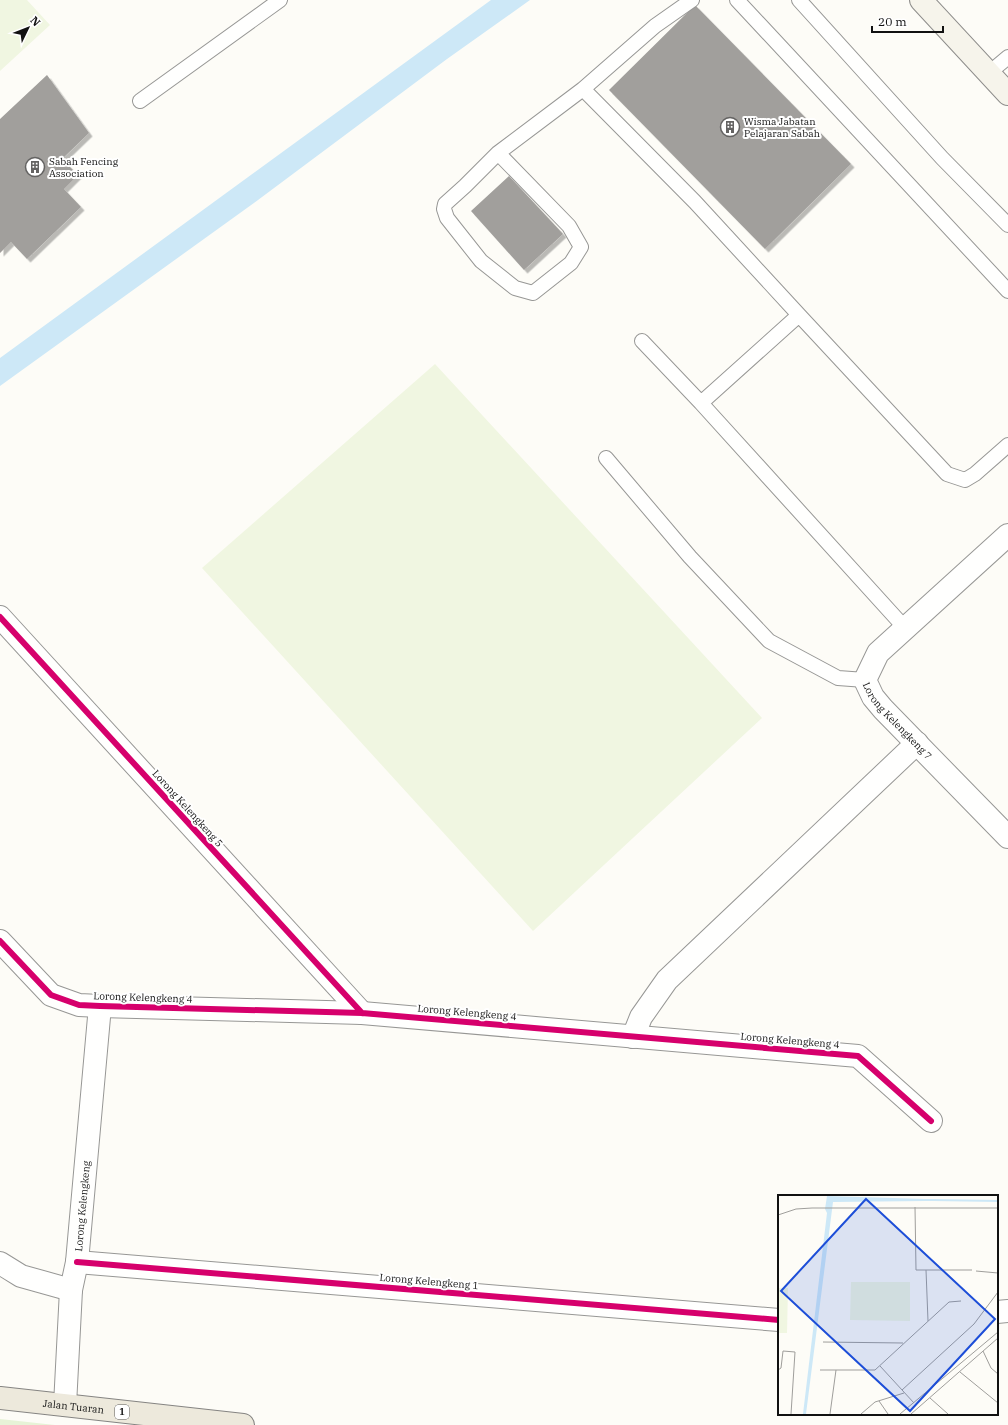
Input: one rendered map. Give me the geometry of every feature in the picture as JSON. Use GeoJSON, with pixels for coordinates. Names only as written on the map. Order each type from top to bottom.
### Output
{"type":"FeatureCollection","features":[{"type":"Feature","properties":{"kind":"main road","name":"Jalan Tuaran"},"geometry":{"type":"LineString","coordinates":[[0,1398],[243,1425]]}},
{"type":"Feature","properties":{"kind":"street"},"geometry":{"type":"LineString","coordinates":[[921,0],[1008,94]]}},
{"type":"Feature","properties":{"kind":"street","name":"Lorong Kelengkeng 7"},"geometry":{"type":"LineString","coordinates":[[1008,536],[878,653],[866,680],[873,697],[1008,837]]}},
{"type":"Feature","properties":{"kind":"street","name":"Lorong Kelengkeng 5"},"geometry":{"type":"LineString","coordinates":[[0,617],[362,1013]]}},
{"type":"Feature","properties":{"kind":"street"},"geometry":{"type":"LineString","coordinates":[[633,1037],[641,1017],[667,980],[917,743]]}},
{"type":"Feature","properties":{"kind":"street","name":"Lorong Kelengkeng 4"},"geometry":{"type":"LineString","coordinates":[[0,941],[51,995],[78,1005],[362,1013],[858,1056],[931,1121]]}},
{"type":"Feature","properties":{"kind":"street","name":"Lorong Kelengkeng"},"geometry":{"type":"LineString","coordinates":[[65,1405],[72,1290],[77,1262],[100,1006]]}},
{"type":"Feature","properties":{"kind":"street","name":"Lorong Kelengkeng 1"},"geometry":{"type":"LineString","coordinates":[[77,1262],[778,1320]]}},
{"type":"Feature","properties":{"kind":"street"},"geometry":{"type":"LineString","coordinates":[[0,1263],[22,1276],[72,1290]]}},
{"type":"Feature","properties":{"kind":"street"},"geometry":{"type":"LineString","coordinates":[[998,1312],[1008,1311]]}},
{"type":"Feature","properties":{"kind":"lane"},"geometry":{"type":"LineString","coordinates":[[140,101],[280,0]]}},
{"type":"Feature","properties":{"kind":"lane"},"geometry":{"type":"LineString","coordinates":[[498,153],[569,226],[581,247],[571,263],[533,293],[515,288],[481,261],[447,218],[444,209],[445,204],[498,153],[583,89],[655,26],[692,0]]}},
{"type":"Feature","properties":{"kind":"lane"},"geometry":{"type":"LineString","coordinates":[[737,0],[1008,291]]}},
{"type":"Feature","properties":{"kind":"lane"},"geometry":{"type":"LineString","coordinates":[[799,0],[942,158],[1008,225]]}},
{"type":"Feature","properties":{"kind":"lane"},"geometry":{"type":"LineString","coordinates":[[989,73],[1008,57]]}},
{"type":"Feature","properties":{"kind":"lane"},"geometry":{"type":"LineString","coordinates":[[583,89],[695,202],[947,474],[965,480],[976,474],[1008,445]]}},
{"type":"Feature","properties":{"kind":"lane"},"geometry":{"type":"LineString","coordinates":[[701,403],[799,315]]}},
{"type":"Feature","properties":{"kind":"lane"},"geometry":{"type":"LineString","coordinates":[[642,341],[701,403],[905,628]]}},
{"type":"Feature","properties":{"kind":"lane"},"geometry":{"type":"LineString","coordinates":[[606,458],[690,557],[769,641],[838,678],[866,680]]}},
{"type":"Feature","properties":{"kind":"green space"},"geometry":{"type":"Polygon","coordinates":[[[0,0],[27,0],[50,25],[0,71],[0,0]]]}},
{"type":"Feature","properties":{"kind":"green space"},"geometry":{"type":"Polygon","coordinates":[[[435,364],[762,718],[533,931],[202,568],[435,364]]]}},
{"type":"Feature","properties":{"kind":"green space"},"geometry":{"type":"Polygon","coordinates":[[[0,1419],[55,1425],[0,1425],[0,1419]]]}},
{"type":"Feature","properties":{"kind":"water"},"geometry":{"type":"Polygon","coordinates":[[[491,0],[530,0],[447,59],[258,200],[0,386],[0,358],[491,0]]]}},
{"type":"Feature","properties":{"kind":"building","name":"Wisma Jabatan Pelajaran Sabah"},"geometry":{"type":"Polygon","coordinates":[[[695,5],[851,164],[765,249],[609,90],[695,5]]]}},
{"type":"Feature","properties":{"kind":"building","name":"Sabah Fencing Association"},"geometry":{"type":"Polygon","coordinates":[[[47,75],[89,133],[62,159],[78,175],[64,189],[81,207],[27,259],[11,242],[0,253],[0,119],[47,75]]]}},
{"type":"Feature","properties":{"kind":"building"},"geometry":{"type":"Polygon","coordinates":[[[509,176],[563,234],[524,270],[471,211],[509,176]]]}},
{"type":"Feature","properties":{"kind":"cycle path"},"geometry":{"type":"LineString","coordinates":[[0,617],[362,1013]]}},
{"type":"Feature","properties":{"kind":"cycle path"},"geometry":{"type":"LineString","coordinates":[[0,941],[51,995],[79,1005],[362,1013],[858,1056],[931,1121]]}},
{"type":"Feature","properties":{"kind":"cycle path"},"geometry":{"type":"LineString","coordinates":[[77,1262],[778,1320]]}},
{"type":"Feature","properties":{"kind":"place","name":"Wisma Jabatan Pelajaran Sabah"},"geometry":{"type":"Point","coordinates":[730,127]}},
{"type":"Feature","properties":{"kind":"place","name":"Sabah Fencing Association"},"geometry":{"type":"Point","coordinates":[35,167]}}]}
